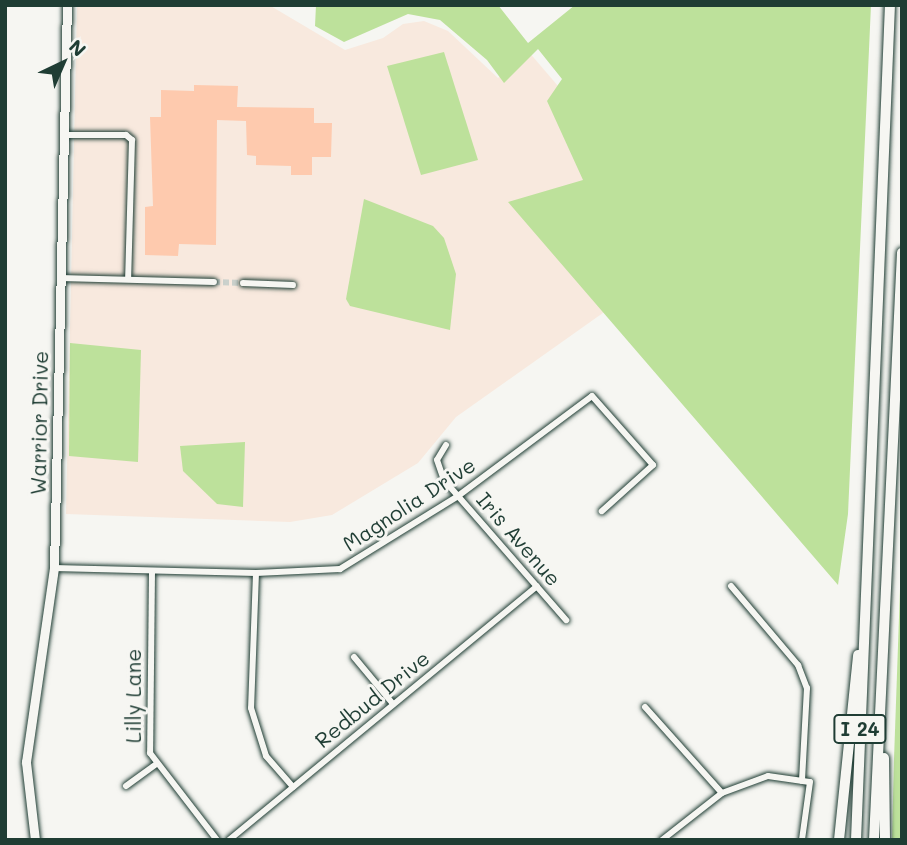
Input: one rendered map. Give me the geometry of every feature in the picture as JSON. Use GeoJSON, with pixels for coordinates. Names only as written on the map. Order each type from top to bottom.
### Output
{"type":"FeatureCollection","features":[{"type":"Feature","properties":{"kind":"highway","name":"I 24"},"geometry":{"type":"LineString","coordinates":[[856,840],[890,5]]}},
{"type":"Feature","properties":{"kind":"highway","name":"I 24"},"geometry":{"type":"LineString","coordinates":[[874,840],[902,253]]}},
{"type":"Feature","properties":{"kind":"highway"},"geometry":{"type":"LineString","coordinates":[[883,615],[885,840]]}},
{"type":"Feature","properties":{"kind":"highway"},"geometry":{"type":"LineString","coordinates":[[839,840],[864,618]]}},
{"type":"Feature","properties":{"kind":"street","name":"Warrior Drive"},"geometry":{"type":"LineString","coordinates":[[35,840],[26,762],[28,721],[54,568],[67,5]]}},
{"type":"Feature","properties":{"kind":"street"},"geometry":{"type":"LineString","coordinates":[[64,135],[126,135],[132,140],[128,279]]}},
{"type":"Feature","properties":{"kind":"street"},"geometry":{"type":"LineString","coordinates":[[60,278],[214,282]]}},
{"type":"Feature","properties":{"kind":"street"},"geometry":{"type":"LineString","coordinates":[[243,283],[293,285]]}},
{"type":"Feature","properties":{"kind":"street","name":"Magnolia Drive"},"geometry":{"type":"LineString","coordinates":[[54,568],[256,573],[340,569],[458,496],[592,396],[653,465],[602,510]]}},
{"type":"Feature","properties":{"kind":"street","name":"Iris Avenue"},"geometry":{"type":"LineString","coordinates":[[446,445],[438,468],[458,496],[566,620]]}},
{"type":"Feature","properties":{"kind":"street","name":"Lilly Lane"},"geometry":{"type":"LineString","coordinates":[[152,572],[148,737],[155,765],[217,840]]}},
{"type":"Feature","properties":{"kind":"street"},"geometry":{"type":"LineString","coordinates":[[256,573],[253,721],[267,756],[293,787]]}},
{"type":"Feature","properties":{"kind":"street","name":"Redbud Drive"},"geometry":{"type":"LineString","coordinates":[[229,840],[537,586]]}},
{"type":"Feature","properties":{"kind":"street"},"geometry":{"type":"LineString","coordinates":[[731,586],[803,676],[809,703],[802,840]]}},
{"type":"Feature","properties":{"kind":"street"},"geometry":{"type":"LineString","coordinates":[[354,657],[393,704]]}},
{"type":"Feature","properties":{"kind":"street"},"geometry":{"type":"LineString","coordinates":[[645,706],[722,793]]}},
{"type":"Feature","properties":{"kind":"street"},"geometry":{"type":"LineString","coordinates":[[127,786],[155,765]]}},
{"type":"Feature","properties":{"kind":"street"},"geometry":{"type":"LineString","coordinates":[[662,840],[722,793],[768,776],[806,781]]}},
{"type":"Feature","properties":{"kind":"shaded area"},"geometry":{"type":"Polygon","coordinates":[[[77,5],[269,5],[345,50],[383,38],[403,24],[424,21],[448,31],[498,78],[528,51],[696,247],[456,417],[418,463],[332,515],[290,522],[66,514],[77,5]]]}},
{"type":"Feature","properties":{"kind":"green space"},"geometry":{"type":"Polygon","coordinates":[[[316,5],[498,5],[528,43],[575,5],[871,5],[848,514],[838,585],[508,202],[583,180],[547,101],[562,79],[538,49],[504,83],[487,60],[440,20],[408,14],[344,42],[315,26],[316,5]]]}},
{"type":"Feature","properties":{"kind":"green space"},"geometry":{"type":"Polygon","coordinates":[[[444,52],[478,160],[421,175],[387,66],[444,52]]]}},
{"type":"Feature","properties":{"kind":"green space"},"geometry":{"type":"Polygon","coordinates":[[[364,199],[433,226],[444,238],[456,274],[450,330],[350,306],[346,299],[364,199]]]}},
{"type":"Feature","properties":{"kind":"green space"},"geometry":{"type":"Polygon","coordinates":[[[70,343],[141,350],[138,462],[69,456],[70,343]]]}},
{"type":"Feature","properties":{"kind":"green space"},"geometry":{"type":"Polygon","coordinates":[[[245,442],[243,507],[217,504],[183,471],[180,446],[245,442]]]}},
{"type":"Feature","properties":{"kind":"green space"},"geometry":{"type":"Polygon","coordinates":[[[902,532],[902,840],[892,840],[894,759],[902,532]]]}},
{"type":"Feature","properties":{"kind":"building"},"geometry":{"type":"Polygon","coordinates":[[[194,85],[238,86],[237,107],[314,108],[314,123],[332,123],[331,157],[312,157],[312,175],[291,175],[291,166],[256,165],[256,156],[247,155],[246,121],[217,120],[216,245],[179,244],[178,256],[145,255],[145,207],[153,206],[150,117],[161,117],[161,90],[194,91],[194,85]]]}},
{"type":"Feature","properties":{"kind":"tunnel"},"geometry":{"type":"LineString","coordinates":[[214,282],[243,283]]}}]}
